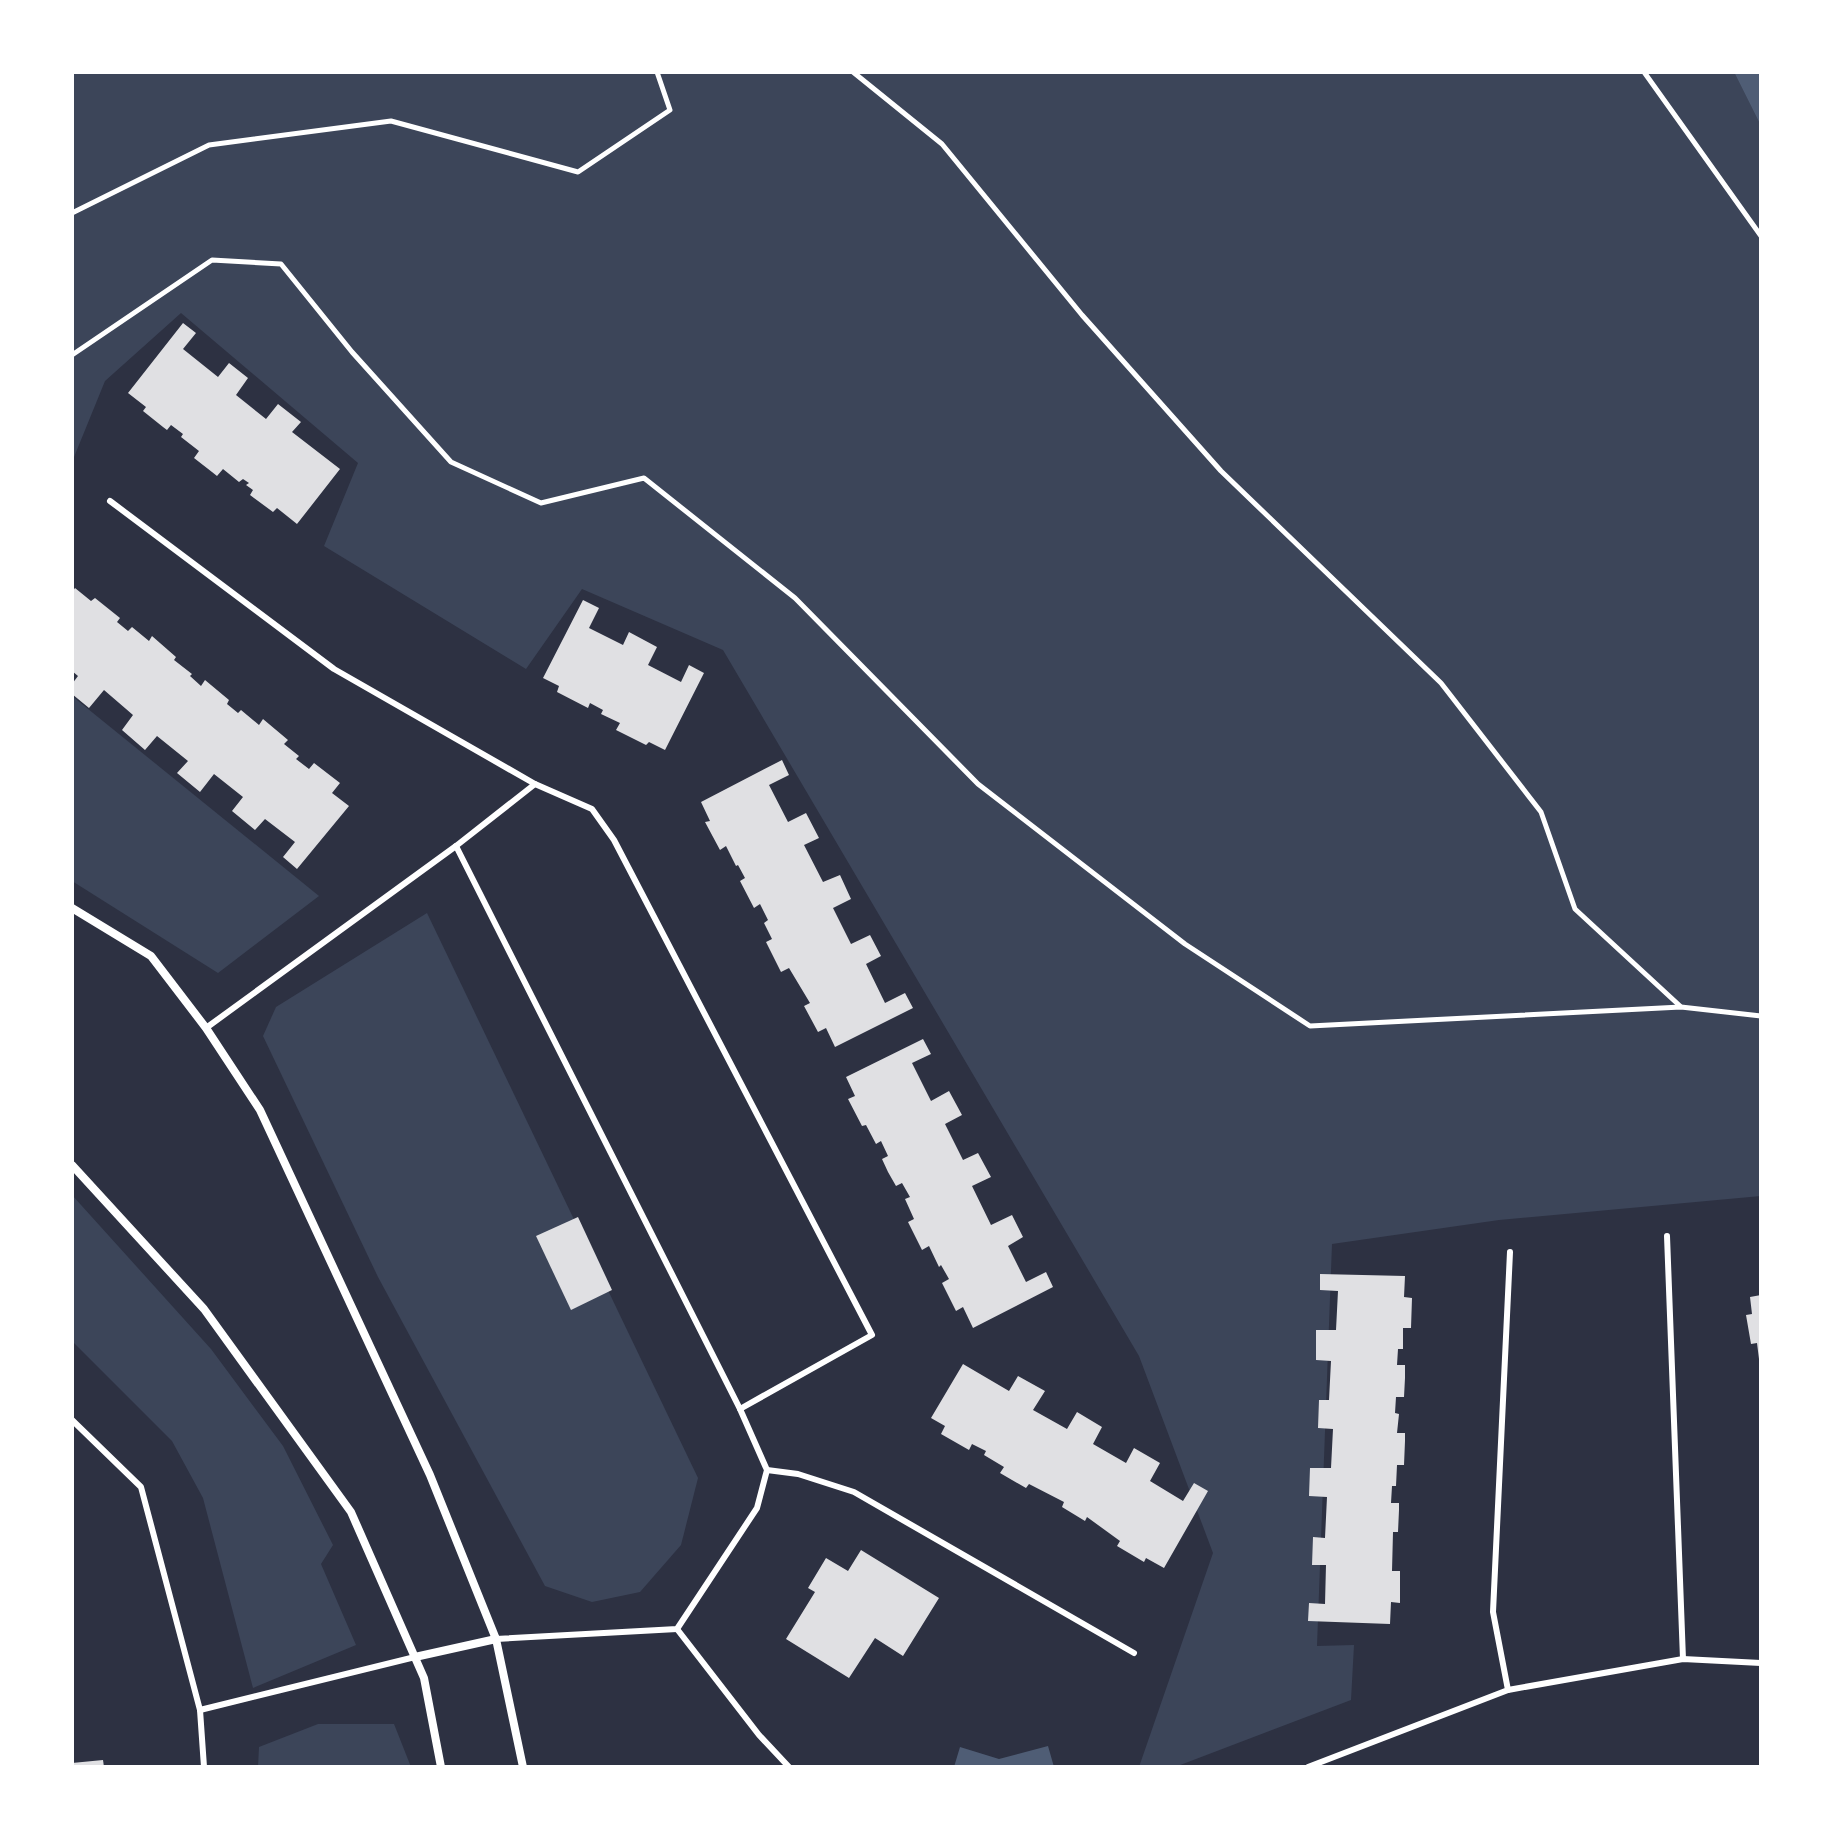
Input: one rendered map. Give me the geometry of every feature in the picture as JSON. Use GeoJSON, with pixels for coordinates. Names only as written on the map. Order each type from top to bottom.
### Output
{"type":"FeatureCollection","features":[{"type":"Feature","properties":{"kind":"street"},"geometry":{"type":"LineString","coordinates":[[72,908],[151,956],[206,1028],[260,1110],[430,1475],[496,1639],[523,1767]]}},
{"type":"Feature","properties":{"kind":"street"},"geometry":{"type":"LineString","coordinates":[[72,1165],[204,1309],[351,1512],[424,1678],[441,1767]]}},
{"type":"Feature","properties":{"kind":"street"},"geometry":{"type":"LineString","coordinates":[[415,1657],[496,1639]]}},
{"type":"Feature","properties":{"kind":"lane"},"geometry":{"type":"LineString","coordinates":[[110,501],[334,669],[535,784],[592,809],[614,840],[872,1335],[740,1409]]}},
{"type":"Feature","properties":{"kind":"lane"},"geometry":{"type":"LineString","coordinates":[[206,1028],[456,846],[535,784]]}},
{"type":"Feature","properties":{"kind":"lane"},"geometry":{"type":"LineString","coordinates":[[456,846],[740,1409],[767,1470],[757,1508],[677,1629]]}},
{"type":"Feature","properties":{"kind":"lane"},"geometry":{"type":"LineString","coordinates":[[1667,1236],[1683,1659]]}},
{"type":"Feature","properties":{"kind":"lane"},"geometry":{"type":"LineString","coordinates":[[1508,1690],[1493,1612],[1510,1252]]}},
{"type":"Feature","properties":{"kind":"lane"},"geometry":{"type":"LineString","coordinates":[[72,1420],[141,1487],[200,1710],[204,1767]]}},
{"type":"Feature","properties":{"kind":"lane"},"geometry":{"type":"LineString","coordinates":[[767,1470],[798,1474],[854,1492],[1134,1653]]}},
{"type":"Feature","properties":{"kind":"lane"},"geometry":{"type":"LineString","coordinates":[[496,1639],[677,1629]]}},
{"type":"Feature","properties":{"kind":"lane"},"geometry":{"type":"LineString","coordinates":[[677,1629],[759,1735],[789,1767]]}},
{"type":"Feature","properties":{"kind":"lane"},"geometry":{"type":"LineString","coordinates":[[200,1710],[415,1657]]}},
{"type":"Feature","properties":{"kind":"lane"},"geometry":{"type":"LineString","coordinates":[[1308,1767],[1508,1690],[1683,1659],[1761,1663]]}},
{"type":"Feature","properties":{"kind":"path"},"geometry":{"type":"LineString","coordinates":[[72,213],[209,145],[391,121],[578,172],[670,110],[657,72]]}},
{"type":"Feature","properties":{"kind":"path"},"geometry":{"type":"LineString","coordinates":[[853,72],[942,144],[1082,315],[1221,471],[1441,683],[1541,812],[1575,909],[1681,1007]]}},
{"type":"Feature","properties":{"kind":"path"},"geometry":{"type":"LineString","coordinates":[[1644,72],[1761,236]]}},
{"type":"Feature","properties":{"kind":"path"},"geometry":{"type":"LineString","coordinates":[[72,355],[212,260],[281,264],[352,352],[451,462],[541,503],[644,478],[795,598],[978,784],[1185,944],[1310,1026],[1681,1007],[1761,1016]]}},
{"type":"Feature","properties":{"kind":"shaded area"},"geometry":{"type":"Polygon","coordinates":[[[72,72],[1734,72],[1761,126],[1761,1196],[1499,1220],[1332,1244],[1317,1646],[1354,1645],[1351,1700],[1175,1767],[1139,1767],[1213,1553],[1139,1356],[723,650],[582,589],[526,669],[324,546],[358,463],[181,313],[105,381],[72,462],[72,72]]]}},
{"type":"Feature","properties":{"kind":"shaded area"},"geometry":{"type":"Polygon","coordinates":[[[1734,72],[1761,72],[1761,126],[1734,72]]]}},
{"type":"Feature","properties":{"kind":"shaded area"},"geometry":{"type":"Polygon","coordinates":[[[72,696],[319,896],[218,973],[72,881],[72,696]]]}},
{"type":"Feature","properties":{"kind":"shaded area"},"geometry":{"type":"Polygon","coordinates":[[[427,913],[698,1478],[681,1545],[640,1592],[592,1602],[545,1586],[378,1277],[263,1036],[276,1007],[427,913]]]}},
{"type":"Feature","properties":{"kind":"shaded area"},"geometry":{"type":"Polygon","coordinates":[[[72,1195],[211,1349],[283,1446],[333,1545],[321,1564],[356,1645],[253,1688],[203,1498],[172,1441],[72,1341],[72,1195]]]}},
{"type":"Feature","properties":{"kind":"shaded area"},"geometry":{"type":"Polygon","coordinates":[[[318,1724],[394,1724],[411,1767],[258,1767],[259,1747],[318,1724]]]}},
{"type":"Feature","properties":{"kind":"shaded area"},"geometry":{"type":"Polygon","coordinates":[[[1048,1746],[1054,1767],[954,1767],[960,1747],[999,1759],[1048,1746]]]}},
{"type":"Feature","properties":{"kind":"building"},"geometry":{"type":"Polygon","coordinates":[[[183,323],[196,333],[183,349],[218,377],[229,363],[248,378],[236,395],[266,419],[278,404],[301,422],[292,432],[340,469],[297,524],[277,508],[273,512],[250,495],[253,490],[243,479],[239,482],[223,469],[217,476],[194,458],[199,451],[181,437],[183,434],[171,425],[167,430],[143,411],[146,407],[128,393],[183,323]]]}},
{"type":"Feature","properties":{"kind":"building"},"geometry":{"type":"Polygon","coordinates":[[[75,588],[91,601],[95,598],[120,618],[117,622],[128,631],[132,627],[149,641],[152,636],[176,657],[174,660],[192,674],[190,676],[201,686],[205,680],[229,700],[227,704],[238,713],[241,710],[259,725],[263,719],[288,740],[284,744],[309,769],[314,763],[340,783],[332,793],[349,806],[297,869],[283,857],[295,842],[265,819],[255,830],[232,811],[243,797],[214,774],[200,792],[177,773],[188,761],[157,736],[145,750],[122,730],[133,715],[104,690],[89,708],[72,694],[72,684],[78,676],[72,671],[72,592],[75,588]]]}},
{"type":"Feature","properties":{"kind":"building"},"geometry":{"type":"Polygon","coordinates":[[[583,600],[599,608],[589,628],[623,645],[629,632],[657,647],[648,665],[681,682],[689,665],[704,673],[665,750],[649,742],[646,745],[616,730],[620,723],[601,714],[603,710],[590,703],[588,708],[557,692],[559,686],[543,678],[583,600]]]}},
{"type":"Feature","properties":{"kind":"building"},"geometry":{"type":"Polygon","coordinates":[[[782,760],[789,775],[769,785],[788,822],[806,813],[819,838],[804,845],[823,882],[840,875],[851,899],[833,908],[851,944],[870,935],[881,956],[866,964],[885,1003],[905,993],[913,1008],[835,1047],[826,1028],[818,1032],[804,1006],[810,1003],[789,968],[781,972],[766,942],[772,939],[764,923],[768,920],[760,904],[754,908],[740,881],[745,878],[726,846],[720,850],[705,822],[710,821],[701,802],[782,760]]]}},
{"type":"Feature","properties":{"kind":"building"},"geometry":{"type":"Polygon","coordinates":[[[923,1039],[931,1054],[912,1063],[931,1101],[949,1091],[962,1115],[945,1124],[963,1160],[978,1153],[991,1177],[972,1186],[991,1225],[1012,1215],[1023,1237],[1008,1246],[1026,1282],[1046,1272],[1053,1287],[973,1328],[963,1307],[956,1311],[942,1283],[949,1279],[941,1265],[939,1267],[929,1246],[922,1250],[908,1222],[914,1219],[905,1199],[910,1197],[902,1183],[896,1186],[888,1172],[882,1159],[888,1156],[881,1141],[876,1144],[848,1099],[855,1096],[846,1077],[923,1039]]]}},
{"type":"Feature","properties":{"kind":"building"},"geometry":{"type":"Polygon","coordinates":[[[578,1217],[612,1290],[571,1310],[536,1236],[578,1217]]]}},
{"type":"Feature","properties":{"kind":"building"},"geometry":{"type":"Polygon","coordinates":[[[1320,1274],[1405,1276],[1404,1297],[1412,1298],[1411,1328],[1403,1328],[1403,1349],[1398,1349],[1397,1365],[1405,1365],[1405,1378],[1404,1397],[1396,1397],[1395,1413],[1399,1414],[1397,1433],[1405,1433],[1405,1441],[1404,1465],[1397,1465],[1396,1486],[1392,1486],[1391,1503],[1399,1503],[1398,1532],[1393,1532],[1392,1571],[1400,1571],[1400,1603],[1391,1602],[1390,1624],[1308,1621],[1309,1603],[1325,1604],[1326,1565],[1312,1565],[1313,1537],[1325,1538],[1327,1497],[1309,1496],[1310,1468],[1331,1468],[1333,1429],[1318,1428],[1319,1400],[1329,1400],[1331,1361],[1316,1360],[1316,1330],[1336,1330],[1338,1291],[1320,1290],[1320,1274]]]}},
{"type":"Feature","properties":{"kind":"building"},"geometry":{"type":"Polygon","coordinates":[[[1761,1295],[1759,1359],[1757,1343],[1751,1344],[1746,1315],[1752,1314],[1750,1297],[1761,1295]]]}},
{"type":"Feature","properties":{"kind":"building"},"geometry":{"type":"Polygon","coordinates":[[[963,1364],[1009,1391],[1018,1376],[1045,1391],[1033,1410],[1067,1429],[1077,1412],[1102,1427],[1093,1444],[1126,1463],[1134,1448],[1160,1463],[1150,1481],[1183,1501],[1194,1483],[1208,1491],[1164,1568],[1146,1558],[1144,1562],[1117,1546],[1120,1541],[1087,1517],[1085,1521],[1062,1507],[1064,1502],[1029,1484],[1026,1488],[1000,1473],[1004,1467],[984,1455],[986,1451],[972,1444],[969,1450],[941,1434],[945,1426],[931,1418],[963,1364]]]}},
{"type":"Feature","properties":{"kind":"building"},"geometry":{"type":"Polygon","coordinates":[[[861,1550],[939,1598],[903,1656],[875,1638],[849,1678],[786,1639],[815,1592],[808,1588],[826,1558],[848,1571],[861,1550]]]}},
{"type":"Feature","properties":{"kind":"building"},"geometry":{"type":"Polygon","coordinates":[[[103,1760],[104,1767],[72,1767],[72,1763],[103,1760]]]}}]}
